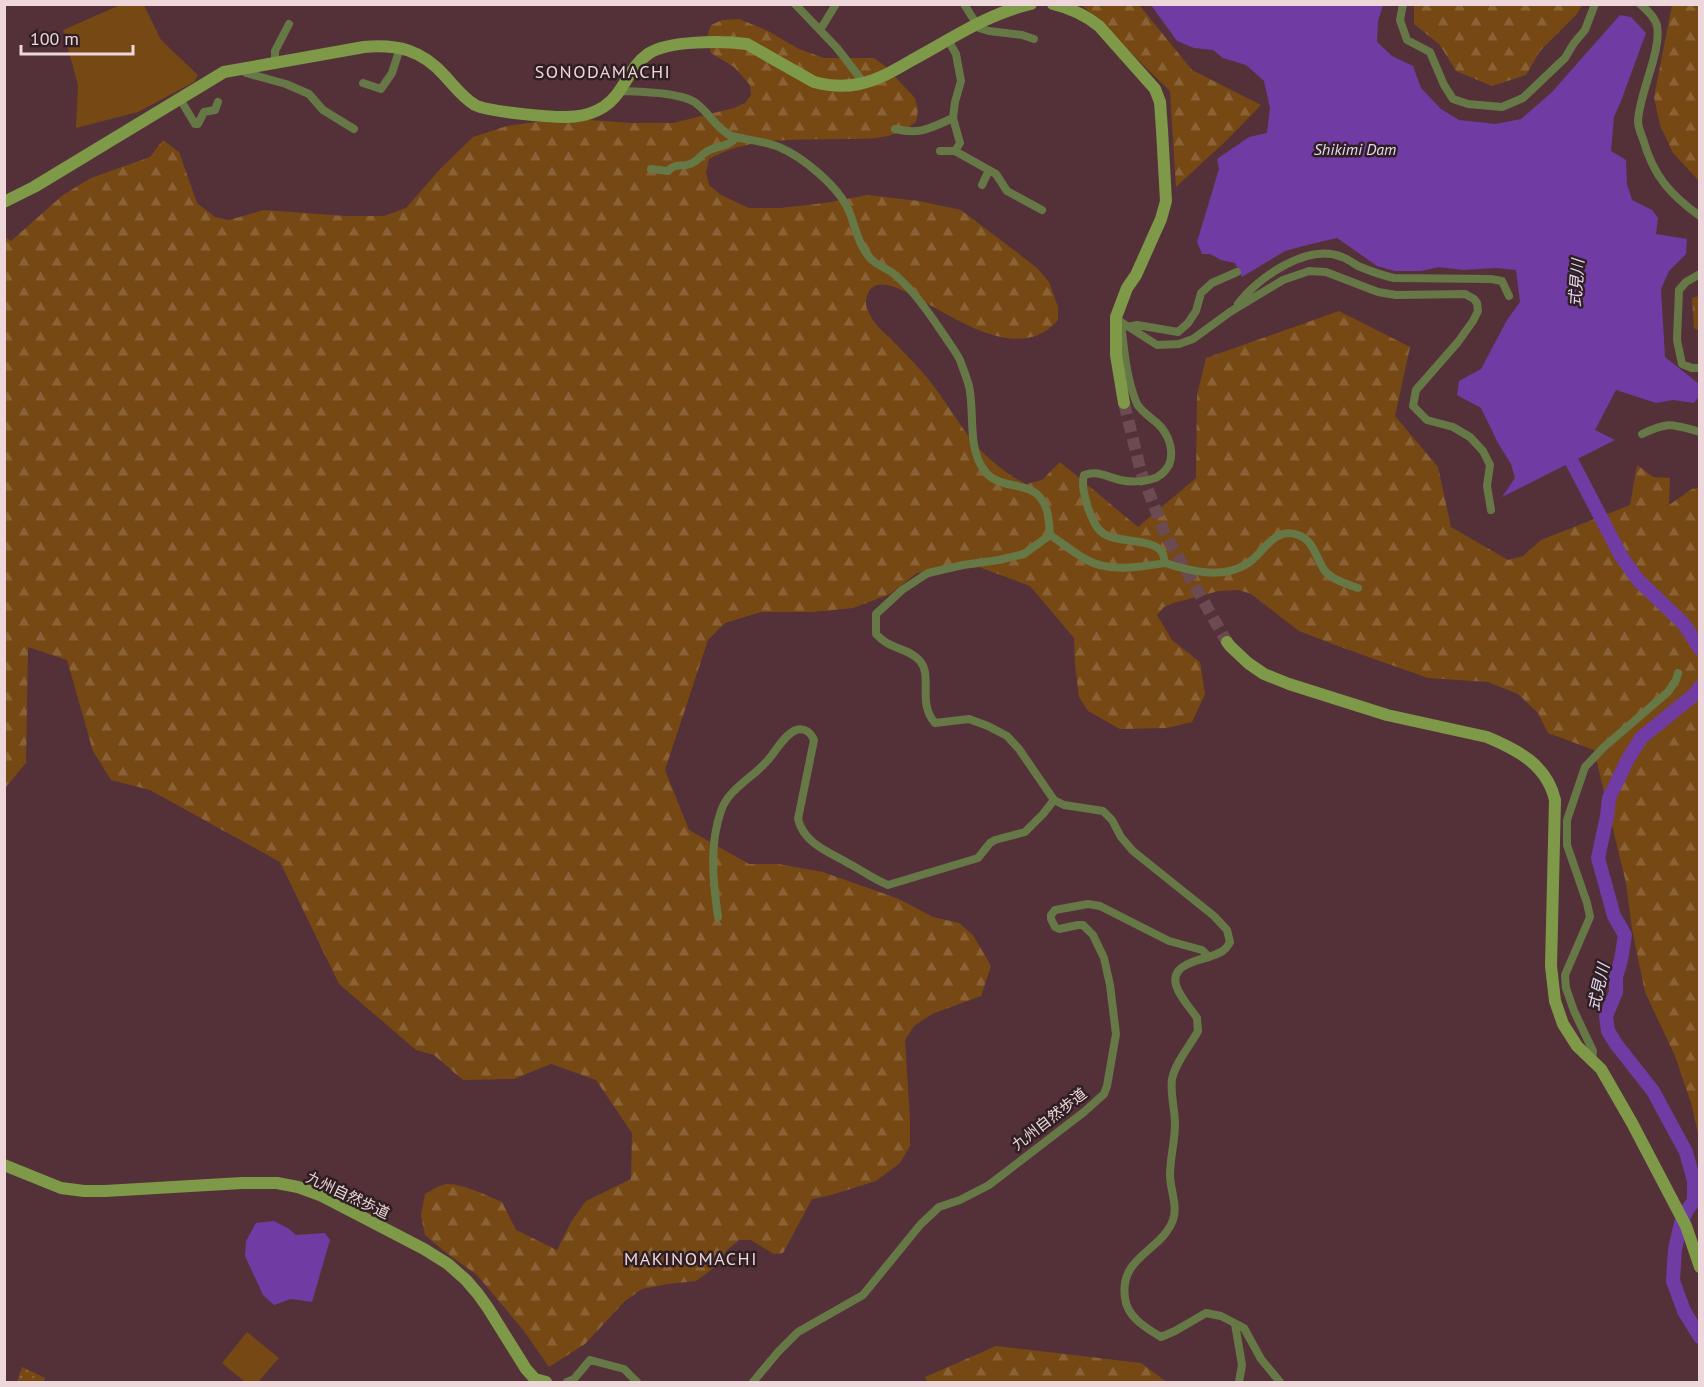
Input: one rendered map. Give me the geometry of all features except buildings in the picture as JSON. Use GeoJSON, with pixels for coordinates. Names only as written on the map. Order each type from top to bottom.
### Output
{"type":"FeatureCollection","features":[{"type":"Feature","properties":{"kind":"street"},"geometry":{"type":"LineString","coordinates":[[795,4],[837,48],[864,83]]}},
{"type":"Feature","properties":{"kind":"street"},"geometry":{"type":"LineString","coordinates":[[820,30],[836,4]]}},
{"type":"Feature","properties":{"kind":"street"},"geometry":{"type":"LineString","coordinates":[[964,4],[976,24],[989,31],[1008,32],[1034,39]]}},
{"type":"Feature","properties":{"kind":"street"},"geometry":{"type":"LineString","coordinates":[[4,202],[34,187],[224,72],[241,68],[384,45],[417,53],[436,66],[468,101],[479,106],[565,117],[578,116],[599,110],[611,102],[647,54],[663,47],[681,44],[747,44],[814,82],[844,86],[864,83],[896,69],[976,24],[1031,4]]}},
{"type":"Feature","properties":{"kind":"street"},"geometry":{"type":"LineString","coordinates":[[1053,4],[1064,6],[1081,14],[1099,26],[1150,82],[1160,102],[1166,201],[1151,244],[1127,288],[1116,355],[1124,403]]}},
{"type":"Feature","properties":{"kind":"street"},"geometry":{"type":"LineString","coordinates":[[1403,4],[1400,20],[1407,40],[1430,52],[1444,85],[1453,99],[1468,104],[1502,106],[1523,98],[1565,58],[1585,30],[1595,4]]}},
{"type":"Feature","properties":{"kind":"street"},"geometry":{"type":"LineString","coordinates":[[1640,4],[1650,13],[1657,25],[1638,123],[1648,158],[1657,175],[1669,190],[1700,216]]}},
{"type":"Feature","properties":{"kind":"street"},"geometry":{"type":"LineString","coordinates":[[274,62],[275,51],[289,24]]}},
{"type":"Feature","properties":{"kind":"street"},"geometry":{"type":"LineString","coordinates":[[948,40],[956,54],[961,81],[953,118],[960,143],[955,151]]}},
{"type":"Feature","properties":{"kind":"street"},"geometry":{"type":"LineString","coordinates":[[363,83],[381,89],[392,73],[400,48]]}},
{"type":"Feature","properties":{"kind":"street"},"geometry":{"type":"LineString","coordinates":[[241,68],[246,73],[286,84],[309,94],[323,110],[354,129]]}},
{"type":"Feature","properties":{"kind":"street"},"geometry":{"type":"LineString","coordinates":[[620,91],[656,93],[689,99],[700,106],[722,130],[731,136],[780,147],[823,177],[848,209],[862,248],[873,262],[894,273],[912,292],[959,357],[969,386],[977,458],[984,471],[994,481],[1022,487],[1042,499],[1048,516],[1050,535],[1087,561],[1109,567],[1135,567],[1165,563],[1206,573],[1227,571],[1245,565],[1261,553],[1270,539],[1283,534],[1298,535],[1312,546],[1326,571],[1335,578],[1358,588]]}},
{"type":"Feature","properties":{"kind":"street"},"geometry":{"type":"LineString","coordinates":[[180,99],[195,124],[198,124],[204,112],[216,110],[218,102]]}},
{"type":"Feature","properties":{"kind":"street"},"geometry":{"type":"LineString","coordinates":[[895,129],[919,132],[953,118]]}},
{"type":"Feature","properties":{"kind":"street"},"geometry":{"type":"LineString","coordinates":[[651,170],[668,171],[675,165],[689,165],[707,151],[732,143],[736,137]]}},
{"type":"Feature","properties":{"kind":"street"},"geometry":{"type":"LineString","coordinates":[[940,151],[955,151],[996,174],[1007,191],[1042,210]]}},
{"type":"Feature","properties":{"kind":"street"},"geometry":{"type":"LineString","coordinates":[[982,185],[989,170]]}},
{"type":"Feature","properties":{"kind":"street"},"geometry":{"type":"LineString","coordinates":[[1234,309],[1261,282],[1289,262],[1317,253],[1341,256],[1357,265],[1394,278],[1502,281],[1509,296]]}},
{"type":"Feature","properties":{"kind":"street"},"geometry":{"type":"LineString","coordinates":[[1122,322],[1157,345],[1179,344],[1193,339],[1234,309],[1283,280],[1309,271],[1326,272],[1378,292],[1396,295],[1465,294],[1474,299],[1478,311],[1458,342],[1416,390],[1413,406],[1427,420],[1453,427],[1470,437],[1483,451],[1490,465],[1487,486],[1491,510]]}},
{"type":"Feature","properties":{"kind":"street"},"geometry":{"type":"LineString","coordinates":[[1122,322],[1178,332],[1196,311],[1202,293],[1212,283],[1237,272]]}},
{"type":"Feature","properties":{"kind":"street"},"geometry":{"type":"LineString","coordinates":[[1700,274],[1686,282],[1679,290],[1677,340],[1682,364],[1700,368]]}},
{"type":"Feature","properties":{"kind":"street"},"geometry":{"type":"LineString","coordinates":[[1122,322],[1127,369],[1138,406],[1160,425],[1167,435],[1171,458],[1163,474],[1154,479],[1121,480],[1092,472],[1084,476],[1082,483],[1085,500],[1094,523],[1100,531],[1107,536],[1121,540],[1157,547],[1163,552],[1165,563]]}},
{"type":"Feature","properties":{"kind":"street"},"geometry":{"type":"LineString","coordinates":[[1642,434],[1659,426],[1674,424],[1700,432]]}},
{"type":"Feature","properties":{"kind":"street"},"geometry":{"type":"LineString","coordinates":[[1050,535],[1024,554],[928,573],[902,590],[876,615],[876,634],[885,642],[920,660],[925,669],[926,704],[929,717],[935,723],[969,719],[1007,736],[1032,767],[1054,800],[1064,805],[1103,811],[1133,851],[1214,916],[1227,930],[1230,942],[1223,952],[1184,965],[1175,977],[1175,985],[1179,993],[1189,1005],[1199,1024],[1173,1078],[1175,1122],[1170,1174],[1174,1218],[1165,1236],[1133,1263],[1125,1279],[1125,1298],[1130,1313],[1146,1328],[1161,1337],[1206,1313],[1221,1316],[1245,1328],[1261,1359],[1280,1383]]}},
{"type":"Feature","properties":{"kind":"street"},"geometry":{"type":"LineString","coordinates":[[1227,642],[1248,663],[1264,674],[1280,680],[1387,716],[1487,737],[1530,760],[1550,783],[1555,800],[1551,966],[1555,1001],[1563,1024],[1577,1046],[1601,1069],[1632,1123],[1686,1226],[1700,1267]]}},
{"type":"Feature","properties":{"kind":"street"},"geometry":{"type":"LineString","coordinates":[[1592,1061],[1593,1051],[1585,1037],[1566,988],[1565,975],[1590,917],[1567,845],[1567,820],[1585,767],[1604,747],[1668,692],[1678,674]]}},
{"type":"Feature","properties":{"kind":"street"},"geometry":{"type":"LineString","coordinates":[[717,917],[713,883],[713,849],[722,808],[731,794],[767,762],[784,739],[794,730],[808,731],[814,740],[798,819],[800,829],[828,854],[888,885],[978,858],[995,840],[1025,832],[1054,800]]}},
{"type":"Feature","properties":{"kind":"street","name":"九州自然歩道"},"geometry":{"type":"LineString","coordinates":[[753,1383],[798,1332],[863,1295],[920,1225],[939,1207],[960,1200],[989,1185],[1104,1094],[1116,1034],[1112,994],[1104,958],[1093,935],[1083,925],[1059,929],[1055,927],[1051,915],[1055,910],[1088,904],[1100,906],[1169,941],[1202,950],[1209,957]]}},
{"type":"Feature","properties":{"kind":"street","name":"九州自然歩道"},"geometry":{"type":"LineString","coordinates":[[4,1165],[61,1188],[84,1191],[277,1183],[320,1195],[424,1249],[448,1264],[478,1294],[534,1379],[546,1383]]}},
{"type":"Feature","properties":{"kind":"street"},"geometry":{"type":"LineString","coordinates":[[1235,1324],[1242,1365],[1239,1383]]}},
{"type":"Feature","properties":{"kind":"street"},"geometry":{"type":"LineString","coordinates":[[567,1383],[574,1379],[590,1360],[624,1369],[637,1383]]}},
{"type":"Feature","properties":{"kind":"green space"},"geometry":{"type":"Polygon","coordinates":[[[1414,4],[1582,5],[1577,14],[1540,51],[1526,75],[1492,86],[1456,71],[1440,45],[1414,24],[1414,4]]]}},
{"type":"Feature","properties":{"kind":"green space"},"geometry":{"type":"Polygon","coordinates":[[[120,5],[144,5],[161,40],[198,75],[194,82],[138,112],[76,128],[78,85],[63,30],[120,5]]]}},
{"type":"Feature","properties":{"kind":"green space"},"geometry":{"type":"Polygon","coordinates":[[[1082,5],[1139,5],[1192,70],[1261,105],[1176,187],[1170,91],[1082,5]]]}},
{"type":"Feature","properties":{"kind":"green space"},"geometry":{"type":"Polygon","coordinates":[[[1672,5],[1699,5],[1699,181],[1673,153],[1660,125],[1654,97],[1672,5]]]}},
{"type":"Feature","properties":{"kind":"green space"},"geometry":{"type":"Polygon","coordinates":[[[739,19],[768,31],[799,49],[824,58],[874,58],[886,67],[915,98],[918,110],[916,122],[902,131],[880,137],[776,141],[741,146],[709,159],[706,173],[709,185],[721,195],[749,208],[780,208],[868,195],[919,201],[961,210],[1036,267],[1049,282],[1058,307],[1058,320],[1036,336],[1010,338],[983,332],[907,292],[887,285],[873,287],[866,298],[867,308],[875,323],[924,374],[973,442],[998,466],[1026,484],[1042,480],[1060,462],[1138,527],[1196,478],[1197,395],[1206,358],[1339,311],[1410,347],[1395,416],[1438,467],[1451,527],[1508,560],[1523,556],[1541,540],[1630,505],[1637,465],[1653,477],[1670,478],[1669,505],[1692,489],[1699,488],[1699,1138],[1692,1106],[1675,1056],[1645,992],[1632,929],[1626,883],[1594,750],[1548,733],[1538,713],[1518,694],[1488,682],[1428,678],[1299,631],[1251,594],[1239,590],[1219,591],[1173,603],[1164,607],[1157,615],[1172,640],[1200,662],[1205,694],[1192,722],[1167,728],[1120,729],[1088,711],[1079,697],[1074,638],[1030,586],[979,567],[917,573],[890,594],[853,608],[813,612],[761,612],[725,623],[708,640],[665,770],[689,830],[749,864],[778,864],[823,872],[899,899],[933,917],[959,923],[973,935],[991,966],[981,996],[932,1014],[914,1026],[905,1040],[910,1146],[900,1163],[876,1181],[812,1199],[783,1253],[774,1254],[751,1240],[739,1240],[727,1250],[715,1267],[696,1281],[642,1289],[625,1301],[585,1344],[549,1367],[524,1331],[477,1275],[425,1235],[421,1215],[425,1194],[444,1185],[453,1184],[502,1202],[516,1230],[557,1250],[571,1222],[586,1201],[631,1179],[632,1133],[596,1080],[551,1064],[514,1079],[463,1080],[434,1055],[416,1050],[339,984],[280,862],[150,790],[111,780],[93,751],[67,660],[28,647],[26,763],[5,788],[5,237],[11,241],[63,195],[91,178],[150,157],[163,140],[179,152],[197,203],[215,217],[229,220],[264,210],[345,216],[384,216],[406,208],[441,168],[473,137],[507,126],[550,120],[673,123],[734,108],[745,103],[751,95],[750,85],[734,67],[711,53],[707,37],[711,25],[722,20],[739,19]]]}},
{"type":"Feature","properties":{"kind":"green space"},"geometry":{"type":"Polygon","coordinates":[[[1700,296],[1699,331],[1694,328],[1692,298],[1700,296]]]}},
{"type":"Feature","properties":{"kind":"green space"},"geometry":{"type":"Polygon","coordinates":[[[247,1332],[279,1358],[258,1382],[245,1382],[222,1363],[247,1332]]]}},
{"type":"Feature","properties":{"kind":"green space"},"geometry":{"type":"Polygon","coordinates":[[[996,1346],[1141,1363],[1167,1382],[927,1382],[925,1377],[996,1346]]]}},
{"type":"Feature","properties":{"kind":"green space"},"geometry":{"type":"Polygon","coordinates":[[[22,1367],[45,1378],[44,1382],[17,1382],[22,1367]]]}},
{"type":"Feature","properties":{"kind":"water","name":"Shikimi Dam"},"geometry":{"type":"Polygon","coordinates":[[[1151,5],[1383,5],[1378,21],[1377,42],[1392,56],[1413,66],[1421,88],[1441,109],[1459,120],[1496,124],[1521,119],[1552,92],[1620,15],[1631,17],[1646,33],[1614,117],[1611,151],[1626,160],[1627,184],[1632,200],[1652,210],[1658,218],[1656,234],[1687,239],[1686,254],[1669,271],[1661,289],[1665,357],[1699,384],[1699,396],[1694,403],[1673,400],[1656,403],[1616,390],[1595,430],[1615,440],[1502,497],[1515,478],[1511,464],[1481,408],[1457,395],[1459,381],[1481,369],[1507,320],[1520,302],[1516,270],[1495,268],[1463,270],[1439,267],[1421,271],[1395,271],[1377,266],[1337,238],[1285,251],[1242,277],[1235,263],[1221,260],[1210,254],[1202,254],[1197,242],[1219,169],[1217,159],[1249,137],[1267,133],[1270,108],[1264,81],[1246,65],[1223,58],[1213,50],[1194,48],[1177,41],[1151,5]]]}},
{"type":"Feature","properties":{"kind":"water"},"geometry":{"type":"Polygon","coordinates":[[[274,1221],[296,1235],[325,1233],[330,1240],[312,1302],[291,1299],[274,1305],[263,1295],[245,1256],[246,1241],[256,1223],[274,1221]]]}},
{"type":"Feature","properties":{"kind":"waterway","name":"式見川"},"geometry":{"type":"LineString","coordinates":[[1566,446],[1621,556],[1638,580],[1684,624],[1700,649]]}},
{"type":"Feature","properties":{"kind":"waterway","name":"式見川"},"geometry":{"type":"LineString","coordinates":[[1700,687],[1694,695],[1641,738],[1628,759],[1609,798],[1598,858],[1614,916],[1625,935],[1616,977],[1616,992],[1606,1016],[1608,1031],[1653,1091],[1686,1152],[1694,1181],[1694,1201],[1681,1223],[1675,1249],[1673,1281],[1684,1311],[1700,1337]]}},
{"type":"Feature","properties":{"kind":"tunnel"},"geometry":{"type":"LineString","coordinates":[[1124,403],[1141,472],[1165,534],[1227,642]]}},
{"type":"Feature","properties":{"kind":"district","name":"SONODAMACHI"},"geometry":{"type":"Point","coordinates":[603,71]}},
{"type":"Feature","properties":{"kind":"district","name":"MAKINOMACHI"},"geometry":{"type":"Point","coordinates":[691,1258]}}]}
